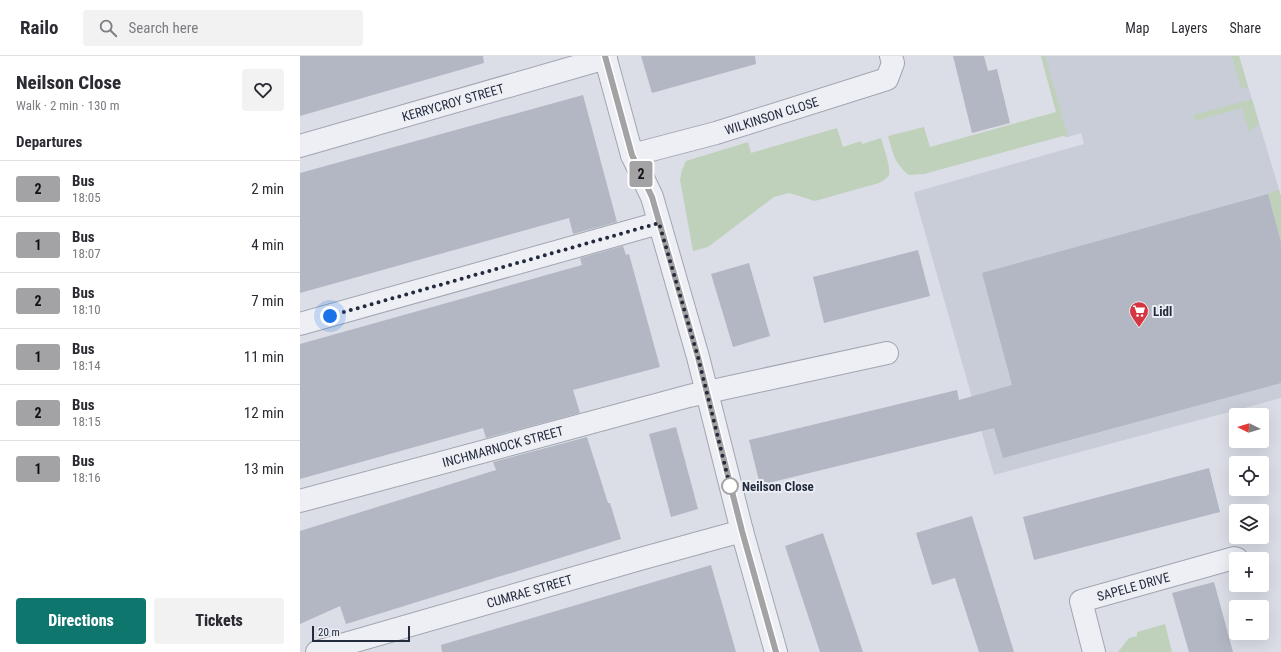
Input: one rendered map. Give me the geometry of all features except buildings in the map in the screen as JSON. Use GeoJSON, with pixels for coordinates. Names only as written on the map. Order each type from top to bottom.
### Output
{"type":"FeatureCollection","features":[{"type":"Feature","properties":{"kind":"street","name":"WILKINSON CLOSE"},"geometry":{"type":"LineString","coordinates":[[632,155],[716,133],[887,79],[893,63],[891,56]]}},
{"type":"Feature","properties":{"kind":"street"},"geometry":{"type":"LineString","coordinates":[[605,57],[632,155],[652,197],[698,357],[706,394],[742,531],[776,652]]}},
{"type":"Feature","properties":{"kind":"street","name":"KERRYCROY STREET"},"geometry":{"type":"LineString","coordinates":[[300,146],[605,57]]}},
{"type":"Feature","properties":{"kind":"street"},"geometry":{"type":"LineString","coordinates":[[300,324],[659,223]]}},
{"type":"Feature","properties":{"kind":"street"},"geometry":{"type":"LineString","coordinates":[[706,394],[887,353]]}},
{"type":"Feature","properties":{"kind":"street","name":"INCHMARNOCK STREET"},"geometry":{"type":"LineString","coordinates":[[300,501],[689,396],[706,394]]}},
{"type":"Feature","properties":{"kind":"street","name":"CUMRAE STREET"},"geometry":{"type":"LineString","coordinates":[[317,652],[742,531]]}},
{"type":"Feature","properties":{"kind":"street","name":"SAPELE DRIVE"},"geometry":{"type":"LineString","coordinates":[[1094,652],[1081,601],[1229,559]]}},
{"type":"Feature","properties":{"kind":"shaded area"},"geometry":{"type":"Polygon","coordinates":[[[1041,56],[1239,56],[1281,196],[1281,398],[1244,408],[1229,408],[1229,412],[994,475],[914,194],[915,192],[1084,144],[1081,133],[1068,137],[1063,136],[1041,56]]]}},
{"type":"Feature","properties":{"kind":"green space"},"geometry":{"type":"Polygon","coordinates":[[[1041,56],[1045,56],[1068,137],[1063,136],[924,174],[909,175],[904,171],[893,153],[888,136],[924,127],[930,147],[1056,112],[1041,56]]]}},
{"type":"Feature","properties":{"kind":"green space"},"geometry":{"type":"Polygon","coordinates":[[[1232,56],[1239,56],[1248,87],[1241,89],[1232,56]]]}},
{"type":"Feature","properties":{"kind":"green space"},"geometry":{"type":"Polygon","coordinates":[[[1252,99],[1259,124],[1249,132],[1242,108],[1195,121],[1194,115],[1252,99]]]}},
{"type":"Feature","properties":{"kind":"green space"},"geometry":{"type":"Polygon","coordinates":[[[837,128],[843,147],[861,141],[862,144],[881,138],[889,167],[889,175],[887,178],[879,183],[815,201],[789,193],[774,197],[708,247],[693,251],[680,180],[686,161],[748,142],[751,153],[837,128]]]}},
{"type":"Feature","properties":{"kind":"green space"},"geometry":{"type":"Polygon","coordinates":[[[1279,190],[1281,196],[1281,242],[1268,194],[1279,190]]]}},
{"type":"Feature","properties":{"kind":"green space"},"geometry":{"type":"Polygon","coordinates":[[[1165,624],[1172,652],[1118,652],[1129,638],[1137,636],[1137,632],[1165,624]]]}},
{"type":"Feature","properties":{"kind":"bus line","name":"2"},"geometry":{"type":"LineString","coordinates":[[605,56],[632,155],[652,197],[698,357],[706,394],[742,531],[776,652]]}},
{"type":"Feature","properties":{"kind":"place","name":"Lidl"},"geometry":{"type":"Point","coordinates":[1139,328]}},
{"type":"Feature","properties":{"kind":"place","name":"Neilson Close"},"geometry":{"type":"Point","coordinates":[730,486]}},
{"type":"Feature","properties":{"kind":"route"},"geometry":{"type":"LineString","coordinates":[[330,316],[659,223],[698,357],[730,486]]}}]}
